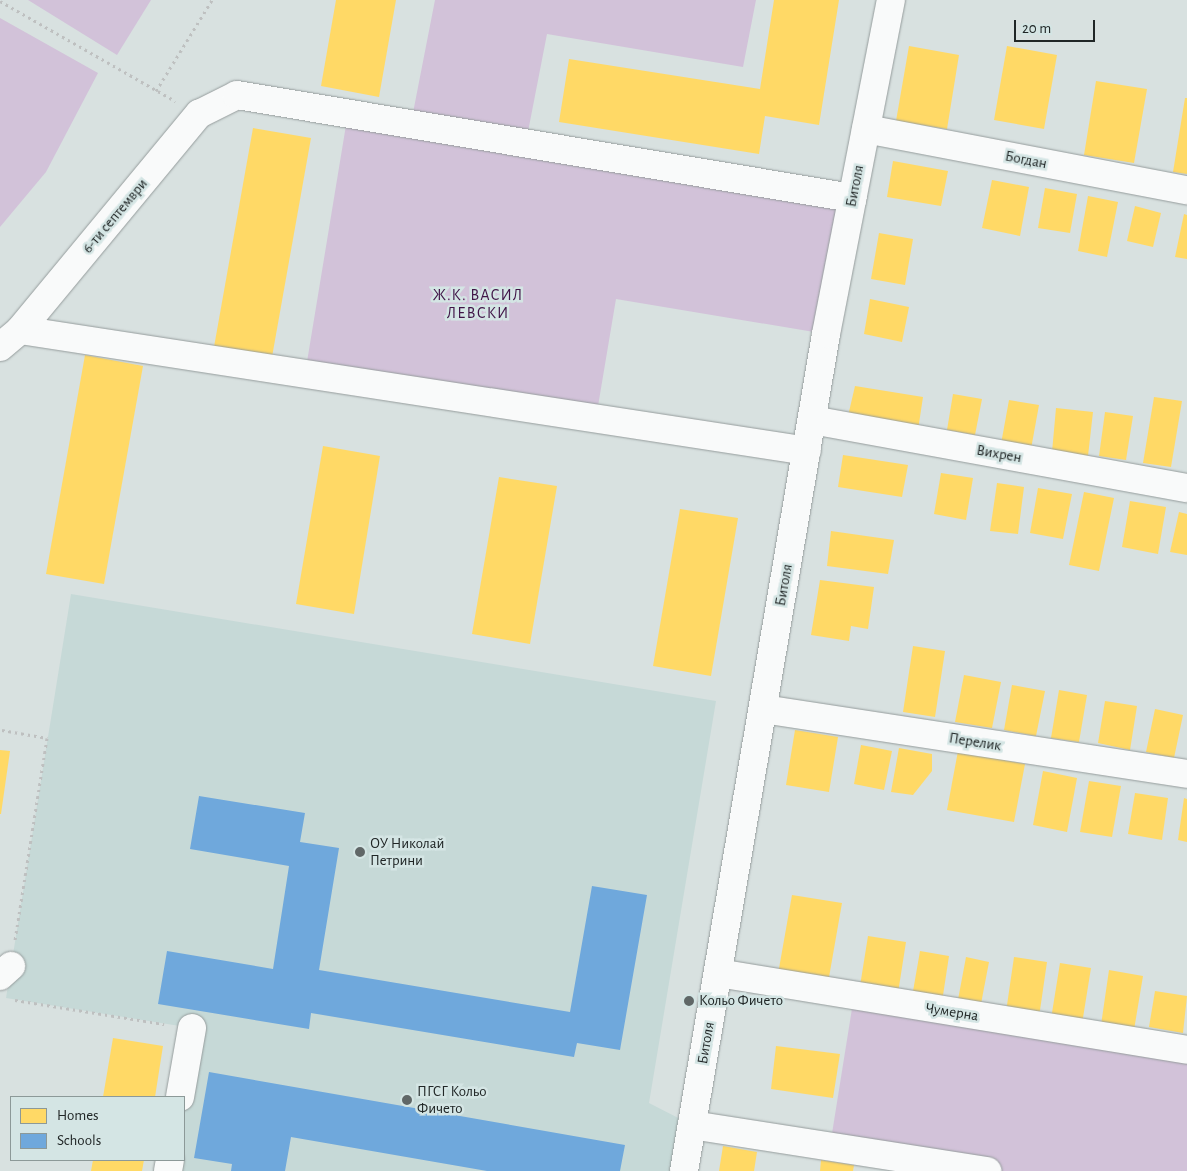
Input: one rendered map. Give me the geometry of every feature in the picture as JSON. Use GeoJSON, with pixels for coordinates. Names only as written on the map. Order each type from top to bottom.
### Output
{"type":"FeatureCollection","features":[{"type":"Feature","properties":{"kind":"street","name":"Битоля"},"geometry":{"type":"LineString","coordinates":[[684,1171],[806,451],[852,198],[891,0]]}},
{"type":"Feature","properties":{"kind":"street","name":"6-ти септември"},"geometry":{"type":"LineString","coordinates":[[0,348],[20,330],[199,114],[237,95],[852,198]]}},
{"type":"Feature","properties":{"kind":"street","name":"Богдан"},"geometry":{"type":"LineString","coordinates":[[866,130],[1187,190]]}},
{"type":"Feature","properties":{"kind":"street"},"geometry":{"type":"LineString","coordinates":[[20,330],[806,451]]}},
{"type":"Feature","properties":{"kind":"street","name":"Вихрен"},"geometry":{"type":"LineString","coordinates":[[812,420],[1187,488]]}},
{"type":"Feature","properties":{"kind":"street","name":"Перелик"},"geometry":{"type":"LineString","coordinates":[[763,709],[1187,774]]}},
{"type":"Feature","properties":{"kind":"street","name":"Чумерна"},"geometry":{"type":"LineString","coordinates":[[718,973],[1187,1050]]}},
{"type":"Feature","properties":{"kind":"street"},"geometry":{"type":"LineString","coordinates":[[180,1096],[192,1028]]}},
{"type":"Feature","properties":{"kind":"street"},"geometry":{"type":"LineString","coordinates":[[692,1125],[987,1171]]}},
{"type":"Feature","properties":{"kind":"path"},"geometry":{"type":"LineString","coordinates":[[156,91],[212,0]]}},
{"type":"Feature","properties":{"kind":"path"},"geometry":{"type":"LineString","coordinates":[[0,1],[199,114]]}},
{"type":"Feature","properties":{"kind":"path"},"geometry":{"type":"LineString","coordinates":[[2,730],[47,738],[5,971],[6,998],[192,1028]]}},
{"type":"Feature","properties":{"kind":"shaded area"},"geometry":{"type":"Polygon","coordinates":[[[28,0],[151,0],[117,55],[28,0]]]}},
{"type":"Feature","properties":{"kind":"shaded area"},"geometry":{"type":"Polygon","coordinates":[[[435,0],[756,0],[743,67],[547,34],[526,142],[852,198],[826,334],[616,299],[596,418],[305,374],[348,113],[411,123],[435,0]]]}},
{"type":"Feature","properties":{"kind":"shaded area"},"geometry":{"type":"Polygon","coordinates":[[[0,18],[98,73],[46,172],[0,227],[0,18]]]}},
{"type":"Feature","properties":{"kind":"shaded area","name":"ОУ Николай Петрини"},"geometry":{"type":"Polygon","coordinates":[[[71,594],[716,701],[649,1103],[692,1125],[684,1171],[168,1171],[170,1161],[185,1161],[184,1096],[192,1028],[6,998],[71,594]]]}},
{"type":"Feature","properties":{"kind":"shaded area"},"geometry":{"type":"Polygon","coordinates":[[[854,996],[1187,1050],[1187,1171],[987,1171],[830,1146],[854,996]]]}},
{"type":"Feature","properties":{"kind":"building: Homes"},"geometry":{"type":"Polygon","coordinates":[[[336,0],[396,0],[379,97],[321,86],[336,0]]]}},
{"type":"Feature","properties":{"kind":"building: Homes"},"geometry":{"type":"Polygon","coordinates":[[[774,0],[839,0],[819,125],[765,116],[759,154],[559,122],[569,59],[760,89],[774,0]]]}},
{"type":"Feature","properties":{"kind":"building: Homes"},"geometry":{"type":"Polygon","coordinates":[[[909,46],[959,55],[947,129],[896,121],[909,46]]]}},
{"type":"Feature","properties":{"kind":"building: Homes"},"geometry":{"type":"Polygon","coordinates":[[[1007,46],[1057,55],[1044,129],[994,120],[1007,46]]]}},
{"type":"Feature","properties":{"kind":"building: Homes"},"geometry":{"type":"Polygon","coordinates":[[[1096,81],[1147,89],[1134,163],[1084,155],[1096,81]]]}},
{"type":"Feature","properties":{"kind":"building: Homes"},"geometry":{"type":"Polygon","coordinates":[[[1185,98],[1187,98],[1187,174],[1173,172],[1185,98]]]}},
{"type":"Feature","properties":{"kind":"building: Homes"},"geometry":{"type":"Polygon","coordinates":[[[253,128],[311,138],[272,357],[214,347],[253,128]]]}},
{"type":"Feature","properties":{"kind":"building: Homes"},"geometry":{"type":"Polygon","coordinates":[[[893,161],[948,171],[941,206],[887,197],[893,161]]]}},
{"type":"Feature","properties":{"kind":"building: Homes"},"geometry":{"type":"Polygon","coordinates":[[[992,180],[1029,187],[1020,236],[982,228],[992,180]]]}},
{"type":"Feature","properties":{"kind":"building: Homes"},"geometry":{"type":"Polygon","coordinates":[[[1045,188],[1077,194],[1070,233],[1038,228],[1045,188]]]}},
{"type":"Feature","properties":{"kind":"building: Homes"},"geometry":{"type":"Polygon","coordinates":[[[1088,196],[1118,202],[1107,257],[1078,251],[1088,196]]]}},
{"type":"Feature","properties":{"kind":"building: Homes"},"geometry":{"type":"Polygon","coordinates":[[[1135,206],[1161,213],[1153,247],[1127,241],[1135,206]]]}},
{"type":"Feature","properties":{"kind":"building: Homes"},"geometry":{"type":"Polygon","coordinates":[[[1184,214],[1187,215],[1187,259],[1175,257],[1184,214]]]}},
{"type":"Feature","properties":{"kind":"building: Homes"},"geometry":{"type":"Polygon","coordinates":[[[879,233],[913,239],[905,285],[871,279],[879,233]]]}},
{"type":"Feature","properties":{"kind":"building: Homes"},"geometry":{"type":"Polygon","coordinates":[[[870,299],[909,307],[902,342],[864,334],[870,299]]]}},
{"type":"Feature","properties":{"kind":"building: Homes"},"geometry":{"type":"Polygon","coordinates":[[[85,355],[143,366],[104,584],[46,574],[85,355]]]}},
{"type":"Feature","properties":{"kind":"building: Homes"},"geometry":{"type":"Polygon","coordinates":[[[855,386],[923,397],[918,430],[848,416],[855,386]]]}},
{"type":"Feature","properties":{"kind":"building: Homes"},"geometry":{"type":"Polygon","coordinates":[[[953,394],[982,399],[975,435],[947,430],[953,394]]]}},
{"type":"Feature","properties":{"kind":"building: Homes"},"geometry":{"type":"Polygon","coordinates":[[[1154,397],[1182,401],[1171,467],[1143,463],[1154,397]]]}},
{"type":"Feature","properties":{"kind":"building: Homes"},"geometry":{"type":"Polygon","coordinates":[[[1009,400],[1039,405],[1031,449],[1001,444],[1009,400]]]}},
{"type":"Feature","properties":{"kind":"building: Homes"},"geometry":{"type":"Polygon","coordinates":[[[1056,408],[1093,412],[1088,456],[1052,452],[1056,408]]]}},
{"type":"Feature","properties":{"kind":"building: Homes"},"geometry":{"type":"Polygon","coordinates":[[[1105,412],[1133,416],[1126,460],[1099,456],[1105,412]]]}},
{"type":"Feature","properties":{"kind":"building: Homes"},"geometry":{"type":"Polygon","coordinates":[[[323,446],[380,456],[354,614],[296,604],[323,446]]]}},
{"type":"Feature","properties":{"kind":"building: Homes"},"geometry":{"type":"Polygon","coordinates":[[[843,455],[908,465],[902,497],[838,487],[843,455]]]}},
{"type":"Feature","properties":{"kind":"building: Homes"},"geometry":{"type":"Polygon","coordinates":[[[941,473],[973,478],[966,520],[934,514],[941,473]]]}},
{"type":"Feature","properties":{"kind":"building: Homes"},"geometry":{"type":"Polygon","coordinates":[[[499,477],[557,486],[530,644],[472,634],[499,477]]]}},
{"type":"Feature","properties":{"kind":"building: Homes"},"geometry":{"type":"Polygon","coordinates":[[[997,483],[1024,487],[1018,534],[990,531],[997,483]]]}},
{"type":"Feature","properties":{"kind":"building: Homes"},"geometry":{"type":"Polygon","coordinates":[[[1038,488],[1072,494],[1063,539],[1030,533],[1038,488]]]}},
{"type":"Feature","properties":{"kind":"building: Homes"},"geometry":{"type":"Polygon","coordinates":[[[1084,492],[1114,498],[1099,571],[1069,565],[1084,492]]]}},
{"type":"Feature","properties":{"kind":"building: Homes"},"geometry":{"type":"Polygon","coordinates":[[[1130,501],[1166,507],[1158,554],[1122,547],[1130,501]]]}},
{"type":"Feature","properties":{"kind":"building: Homes"},"geometry":{"type":"Polygon","coordinates":[[[680,509],[738,518],[711,676],[653,666],[680,509]]]}},
{"type":"Feature","properties":{"kind":"building: Homes"},"geometry":{"type":"Polygon","coordinates":[[[1179,512],[1187,514],[1187,555],[1170,552],[1179,512]]]}},
{"type":"Feature","properties":{"kind":"building: Homes"},"geometry":{"type":"Polygon","coordinates":[[[831,531],[894,540],[888,574],[827,566],[831,531]]]}},
{"type":"Feature","properties":{"kind":"building: Homes"},"geometry":{"type":"Polygon","coordinates":[[[820,580],[874,587],[868,629],[851,626],[849,641],[811,635],[820,580]]]}},
{"type":"Feature","properties":{"kind":"building: Homes"},"geometry":{"type":"Polygon","coordinates":[[[913,646],[945,651],[935,717],[903,712],[913,646]]]}},
{"type":"Feature","properties":{"kind":"building: Homes"},"geometry":{"type":"Polygon","coordinates":[[[964,675],[1001,682],[992,728],[955,722],[964,675]]]}},
{"type":"Feature","properties":{"kind":"building: Homes"},"geometry":{"type":"Polygon","coordinates":[[[1012,685],[1045,691],[1036,736],[1004,730],[1012,685]]]}},
{"type":"Feature","properties":{"kind":"building: Homes"},"geometry":{"type":"Polygon","coordinates":[[[1059,690],[1087,695],[1079,742],[1051,738],[1059,690]]]}},
{"type":"Feature","properties":{"kind":"building: Homes"},"geometry":{"type":"Polygon","coordinates":[[[1105,701],[1137,706],[1130,750],[1098,743],[1105,701]]]}},
{"type":"Feature","properties":{"kind":"building: Homes"},"geometry":{"type":"Polygon","coordinates":[[[1155,709],[1183,715],[1174,758],[1146,752],[1155,709]]]}},
{"type":"Feature","properties":{"kind":"building: Homes"},"geometry":{"type":"Polygon","coordinates":[[[795,730],[838,737],[829,792],[786,785],[795,730]]]}},
{"type":"Feature","properties":{"kind":"building: Homes"},"geometry":{"type":"Polygon","coordinates":[[[861,745],[892,751],[884,790],[854,784],[861,745]]]}},
{"type":"Feature","properties":{"kind":"building: Homes"},"geometry":{"type":"Polygon","coordinates":[[[899,748],[932,754],[932,771],[913,795],[891,792],[899,748]]]}},
{"type":"Feature","properties":{"kind":"building: Homes"},"geometry":{"type":"Polygon","coordinates":[[[0,750],[10,751],[1,814],[0,814],[0,750]]]}},
{"type":"Feature","properties":{"kind":"building: Homes"},"geometry":{"type":"Polygon","coordinates":[[[958,751],[1025,764],[1014,822],[947,810],[958,751]]]}},
{"type":"Feature","properties":{"kind":"building: Homes"},"geometry":{"type":"Polygon","coordinates":[[[1043,771],[1077,778],[1067,832],[1033,825],[1043,771]]]}},
{"type":"Feature","properties":{"kind":"building: Homes"},"geometry":{"type":"Polygon","coordinates":[[[1089,781],[1121,786],[1112,837],[1080,832],[1089,781]]]}},
{"type":"Feature","properties":{"kind":"building: Homes"},"geometry":{"type":"Polygon","coordinates":[[[1135,793],[1168,798],[1162,840],[1128,834],[1135,793]]]}},
{"type":"Feature","properties":{"kind":"building: Homes"},"geometry":{"type":"Polygon","coordinates":[[[1184,798],[1187,799],[1187,842],[1178,840],[1184,798]]]}},
{"type":"Feature","properties":{"kind":"building: Homes"},"geometry":{"type":"Polygon","coordinates":[[[792,895],[842,903],[828,983],[778,974],[792,895]]]}},
{"type":"Feature","properties":{"kind":"building: Homes"},"geometry":{"type":"Polygon","coordinates":[[[868,936],[906,942],[898,993],[860,986],[868,936]]]}},
{"type":"Feature","properties":{"kind":"building: Homes"},"geometry":{"type":"Polygon","coordinates":[[[920,951],[949,956],[942,1002],[912,997],[920,951]]]}},
{"type":"Feature","properties":{"kind":"building: Homes"},"geometry":{"type":"Polygon","coordinates":[[[966,957],[989,962],[980,1009],[957,1005],[966,957]]]}},
{"type":"Feature","properties":{"kind":"building: Homes"},"geometry":{"type":"Polygon","coordinates":[[[1014,957],[1047,962],[1039,1017],[1006,1012],[1014,957]]]}},
{"type":"Feature","properties":{"kind":"building: Homes"},"geometry":{"type":"Polygon","coordinates":[[[1060,963],[1091,968],[1082,1024],[1051,1019],[1060,963]]]}},
{"type":"Feature","properties":{"kind":"building: Homes"},"geometry":{"type":"Polygon","coordinates":[[[1109,970],[1143,976],[1134,1030],[1101,1025],[1109,970]]]}},
{"type":"Feature","properties":{"kind":"building: Homes"},"geometry":{"type":"Polygon","coordinates":[[[1155,991],[1187,996],[1183,1033],[1149,1027],[1155,991]]]}},
{"type":"Feature","properties":{"kind":"building: Homes"},"geometry":{"type":"Polygon","coordinates":[[[113,1038],[163,1046],[155,1096],[103,1096],[113,1038]]]}},
{"type":"Feature","properties":{"kind":"building: Homes"},"geometry":{"type":"Polygon","coordinates":[[[776,1046],[840,1054],[833,1098],[771,1089],[776,1046]]]}},
{"type":"Feature","properties":{"kind":"building: Homes"},"geometry":{"type":"Polygon","coordinates":[[[723,1146],[757,1152],[754,1171],[719,1171],[723,1146]]]}},
{"type":"Feature","properties":{"kind":"building: Homes"},"geometry":{"type":"Polygon","coordinates":[[[821,1160],[854,1165],[853,1171],[820,1171],[821,1160]]]}},
{"type":"Feature","properties":{"kind":"building: Homes"},"geometry":{"type":"Polygon","coordinates":[[[93,1161],[144,1161],[142,1171],[91,1171],[93,1161]]]}},
{"type":"Feature","properties":{"kind":"building: Schools"},"geometry":{"type":"Polygon","coordinates":[[[199,796],[305,813],[300,842],[339,848],[319,970],[570,1012],[592,886],[647,895],[620,1050],[577,1043],[574,1057],[311,1013],[309,1029],[158,1004],[167,951],[273,969],[289,866],[190,849],[199,796]]]}},
{"type":"Feature","properties":{"kind":"building: Schools"},"geometry":{"type":"Polygon","coordinates":[[[209,1072],[625,1145],[620,1171],[487,1171],[291,1137],[285,1171],[231,1171],[232,1164],[194,1158],[209,1072]]]}},
{"type":"Feature","properties":{"kind":"place","name":"ОУ Николай Петрини"},"geometry":{"type":"Point","coordinates":[360,852]}},
{"type":"Feature","properties":{"kind":"place","name":"Кольо Фичето"},"geometry":{"type":"Point","coordinates":[689,1001]}},
{"type":"Feature","properties":{"kind":"place","name":"ПГСГ Кольо Фичето"},"geometry":{"type":"Point","coordinates":[407,1100]}},
{"type":"Feature","properties":{"kind":"district","name":"Ж.К. ВАСИЛ ЛЕВСКИ"},"geometry":{"type":"Point","coordinates":[478,304]}}]}
